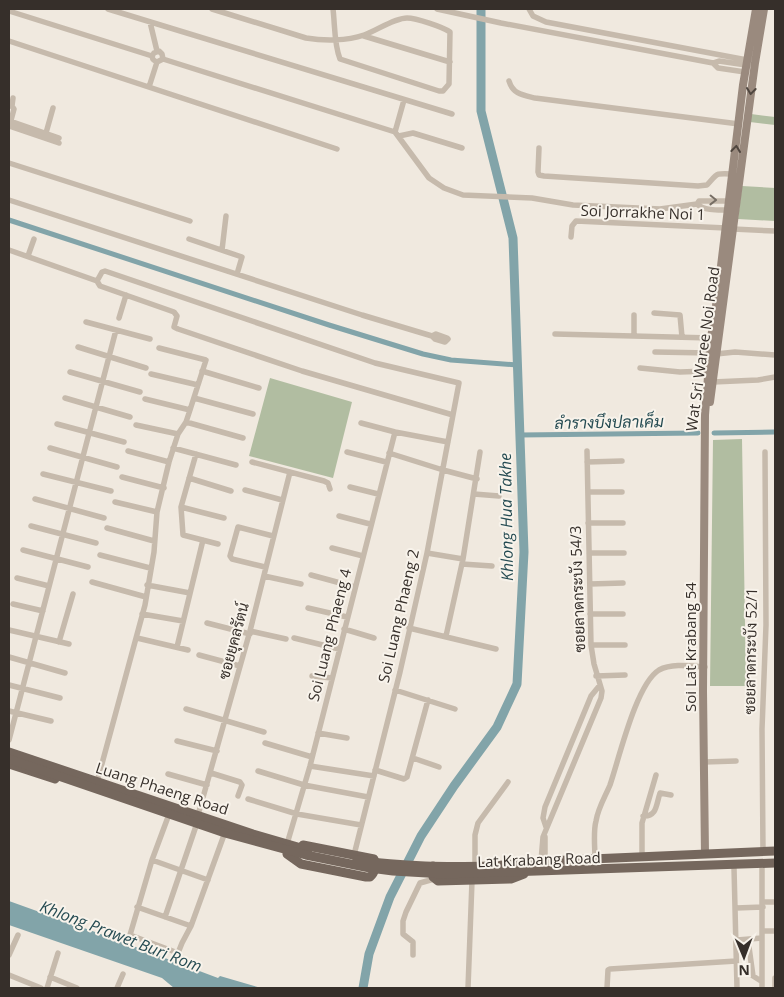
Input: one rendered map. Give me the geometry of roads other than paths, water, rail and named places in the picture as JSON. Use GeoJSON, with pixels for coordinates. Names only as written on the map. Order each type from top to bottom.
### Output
{"type":"FeatureCollection","features":[{"type":"Feature","properties":{"kind":"main road","name":"Wat Sri Waree Noi Road"},"geometry":{"type":"LineString","coordinates":[[705,441],[704,415],[708,371],[729,228],[756,9]]}},
{"type":"Feature","properties":{"kind":"main road","name":"Wat Sri Waree Noi Road"},"geometry":{"type":"LineString","coordinates":[[705,441],[713,382],[711,338],[729,228],[728,210],[739,124],[749,67],[764,9]]}},
{"type":"Feature","properties":{"kind":"main road","name":"Soi Lat Krabang 54"},"geometry":{"type":"LineString","coordinates":[[705,441],[705,854]]}},
{"type":"Feature","properties":{"kind":"main road","name":"Luang Phaeng Road"},"geometry":{"type":"LineString","coordinates":[[9,752],[288,844],[307,854]]}},
{"type":"Feature","properties":{"kind":"main road"},"geometry":{"type":"LineString","coordinates":[[9,757],[273,844],[310,854],[372,865],[452,871],[591,863],[775,857]]}},
{"type":"Feature","properties":{"kind":"main road"},"geometry":{"type":"LineString","coordinates":[[9,757],[225,833],[306,856],[377,869],[444,874],[775,865]]}},
{"type":"Feature","properties":{"kind":"main road","name":"Luang Phaeng Road"},"geometry":{"type":"LineString","coordinates":[[9,764],[224,836],[287,854],[307,854]]}},
{"type":"Feature","properties":{"kind":"main road"},"geometry":{"type":"LineString","coordinates":[[287,854],[301,864],[370,877],[374,872],[375,861],[309,846],[288,844]]}},
{"type":"Feature","properties":{"kind":"main road","name":"Lat Krabang Road"},"geometry":{"type":"LineString","coordinates":[[307,854],[355,868],[410,875],[439,876],[493,870],[543,861],[775,851]]}},
{"type":"Feature","properties":{"kind":"main road"},"geometry":{"type":"LineString","coordinates":[[705,854],[705,869]]}},
{"type":"Feature","properties":{"kind":"main road"},"geometry":{"type":"LineString","coordinates":[[524,874],[510,879],[438,881],[434,880],[433,867],[436,864],[475,862],[516,861],[525,863]]}},
{"type":"Feature","properties":{"kind":"main road","name":"Lat Krabang Road"},"geometry":{"type":"LineString","coordinates":[[493,870],[524,874],[762,867],[775,865]]}},
{"type":"Feature","properties":{"kind":"street"},"geometry":{"type":"LineString","coordinates":[[108,9],[452,114]]}},
{"type":"Feature","properties":{"kind":"street"},"geometry":{"type":"LineString","coordinates":[[212,9],[221,10],[306,38],[337,40],[363,36],[403,18],[412,18],[450,32],[449,84],[443,91],[439,91],[340,59],[337,40],[333,9]]}},
{"type":"Feature","properties":{"kind":"street"},"geometry":{"type":"LineString","coordinates":[[438,9],[501,23],[714,62],[718,68],[749,67]]}},
{"type":"Feature","properties":{"kind":"street"},"geometry":{"type":"LineString","coordinates":[[529,9],[533,16],[546,22],[749,67]]}},
{"type":"Feature","properties":{"kind":"street"},"geometry":{"type":"LineString","coordinates":[[9,11],[152,56],[156,62],[149,87]]}},
{"type":"Feature","properties":{"kind":"street"},"geometry":{"type":"LineString","coordinates":[[150,22],[157,51],[162,54],[163,59]]}},
{"type":"Feature","properties":{"kind":"street"},"geometry":{"type":"LineString","coordinates":[[363,36],[450,62]]}},
{"type":"Feature","properties":{"kind":"street"},"geometry":{"type":"LineString","coordinates":[[9,41],[337,149]]}},
{"type":"Feature","properties":{"kind":"street"},"geometry":{"type":"LineString","coordinates":[[152,56],[157,51]]}},
{"type":"Feature","properties":{"kind":"street"},"geometry":{"type":"LineString","coordinates":[[156,62],[163,59],[397,134],[412,133],[462,148]]}},
{"type":"Feature","properties":{"kind":"street"},"geometry":{"type":"LineString","coordinates":[[509,81],[514,91],[520,95],[534,98],[739,124]]}},
{"type":"Feature","properties":{"kind":"street"},"geometry":{"type":"LineString","coordinates":[[9,125],[14,110],[10,106],[13,98]]}},
{"type":"Feature","properties":{"kind":"street"},"geometry":{"type":"LineString","coordinates":[[404,100],[397,134],[429,178],[444,188],[463,195],[532,198],[573,205],[660,209],[697,204],[700,201],[706,200],[730,201]]}},
{"type":"Feature","properties":{"kind":"street"},"geometry":{"type":"LineString","coordinates":[[46,133],[53,108]]}},
{"type":"Feature","properties":{"kind":"street"},"geometry":{"type":"LineString","coordinates":[[9,125],[46,133],[59,140],[9,125]]}},
{"type":"Feature","properties":{"kind":"street"},"geometry":{"type":"LineString","coordinates":[[539,148],[538,172],[539,175],[544,176],[698,186],[707,185],[713,176],[717,174],[733,174]]}},
{"type":"Feature","properties":{"kind":"street"},"geometry":{"type":"LineString","coordinates":[[9,163],[190,221]]}},
{"type":"Feature","properties":{"kind":"street"},"geometry":{"type":"LineString","coordinates":[[9,200],[362,316],[432,336]]}},
{"type":"Feature","properties":{"kind":"street"},"geometry":{"type":"LineString","coordinates":[[697,204],[700,207],[728,210]]}},
{"type":"Feature","properties":{"kind":"street"},"geometry":{"type":"LineString","coordinates":[[222,250],[226,216]]}},
{"type":"Feature","properties":{"kind":"street","name":"Soi Jorrakhe Noi 1"},"geometry":{"type":"LineString","coordinates":[[571,237],[572,226],[576,222],[729,228]]}},
{"type":"Feature","properties":{"kind":"street"},"geometry":{"type":"LineString","coordinates":[[729,228],[775,231]]}},
{"type":"Feature","properties":{"kind":"street"},"geometry":{"type":"LineString","coordinates":[[189,239],[243,258],[237,274]]}},
{"type":"Feature","properties":{"kind":"street"},"geometry":{"type":"LineString","coordinates":[[28,256],[34,240]]}},
{"type":"Feature","properties":{"kind":"street"},"geometry":{"type":"LineString","coordinates":[[9,250],[97,281],[100,286],[176,313],[174,327],[178,329],[302,372],[453,415]]}},
{"type":"Feature","properties":{"kind":"street","name":"Soi Luang Phaeng 2"},"geometry":{"type":"LineString","coordinates":[[97,281],[102,272],[107,272],[370,362],[458,381],[460,386],[427,553],[354,855]]}},
{"type":"Feature","properties":{"kind":"street"},"geometry":{"type":"LineString","coordinates":[[119,318],[126,295]]}},
{"type":"Feature","properties":{"kind":"street"},"geometry":{"type":"LineString","coordinates":[[654,313],[680,315],[682,337]]}},
{"type":"Feature","properties":{"kind":"street"},"geometry":{"type":"LineString","coordinates":[[634,315],[634,336]]}},
{"type":"Feature","properties":{"kind":"street"},"geometry":{"type":"LineString","coordinates":[[86,322],[150,339]]}},
{"type":"Feature","properties":{"kind":"street"},"geometry":{"type":"LineString","coordinates":[[9,740],[116,330]]}},
{"type":"Feature","properties":{"kind":"street"},"geometry":{"type":"LineString","coordinates":[[555,334],[711,338]]}},
{"type":"Feature","properties":{"kind":"street"},"geometry":{"type":"LineString","coordinates":[[78,347],[146,368]]}},
{"type":"Feature","properties":{"kind":"street"},"geometry":{"type":"LineString","coordinates":[[97,782],[137,638],[148,585],[157,512],[169,462],[178,434],[186,422],[206,360],[158,348]]}},
{"type":"Feature","properties":{"kind":"street"},"geometry":{"type":"LineString","coordinates":[[655,352],[775,354]]}},
{"type":"Feature","properties":{"kind":"street"},"geometry":{"type":"LineString","coordinates":[[640,368],[680,372],[708,371]]}},
{"type":"Feature","properties":{"kind":"street"},"geometry":{"type":"LineString","coordinates":[[70,372],[140,392]]}},
{"type":"Feature","properties":{"kind":"street"},"geometry":{"type":"LineString","coordinates":[[202,372],[259,388]]}},
{"type":"Feature","properties":{"kind":"street"},"geometry":{"type":"LineString","coordinates":[[151,374],[198,385]]}},
{"type":"Feature","properties":{"kind":"street"},"geometry":{"type":"LineString","coordinates":[[713,382],[758,380],[775,377]]}},
{"type":"Feature","properties":{"kind":"street"},"geometry":{"type":"LineString","coordinates":[[64,398],[130,417]]}},
{"type":"Feature","properties":{"kind":"street"},"geometry":{"type":"LineString","coordinates":[[194,398],[253,414]]}},
{"type":"Feature","properties":{"kind":"street"},"geometry":{"type":"LineString","coordinates":[[145,400],[190,410]]}},
{"type":"Feature","properties":{"kind":"street"},"geometry":{"type":"LineString","coordinates":[[186,422],[243,438]]}},
{"type":"Feature","properties":{"kind":"street"},"geometry":{"type":"LineString","coordinates":[[361,423],[395,432],[448,442]]}},
{"type":"Feature","properties":{"kind":"street"},"geometry":{"type":"LineString","coordinates":[[57,424],[124,442]]}},
{"type":"Feature","properties":{"kind":"street"},"geometry":{"type":"LineString","coordinates":[[136,426],[178,434]]}},
{"type":"Feature","properties":{"kind":"street","name":"Soi Luang Phaeng 4"},"geometry":{"type":"LineString","coordinates":[[288,844],[310,766],[370,524],[395,432]]}},
{"type":"Feature","properties":{"kind":"street"},"geometry":{"type":"LineString","coordinates":[[50,448],[117,467]]}},
{"type":"Feature","properties":{"kind":"street"},"geometry":{"type":"LineString","coordinates":[[173,448],[236,465]]}},
{"type":"Feature","properties":{"kind":"street"},"geometry":{"type":"LineString","coordinates":[[128,451],[169,462]]}},
{"type":"Feature","properties":{"kind":"street","name":"ซอยลาดกระบัง 54/3"},"geometry":{"type":"LineString","coordinates":[[587,451],[591,645],[596,676],[600,685]]}},
{"type":"Feature","properties":{"kind":"street"},"geometry":{"type":"LineString","coordinates":[[347,452],[386,462]]}},
{"type":"Feature","properties":{"kind":"street"},"geometry":{"type":"LineString","coordinates":[[446,636],[463,562],[480,452]]}},
{"type":"Feature","properties":{"kind":"street","name":"ซอยลาดกระบัง 52/1"},"geometry":{"type":"LineString","coordinates":[[763,852],[762,729],[765,650],[765,452]]}},
{"type":"Feature","properties":{"kind":"street"},"geometry":{"type":"LineString","coordinates":[[389,453],[476,479]]}},
{"type":"Feature","properties":{"kind":"street"},"geometry":{"type":"LineString","coordinates":[[196,454],[181,507],[183,535],[218,544]]}},
{"type":"Feature","properties":{"kind":"street"},"geometry":{"type":"LineString","coordinates":[[588,462],[622,461]]}},
{"type":"Feature","properties":{"kind":"street"},"geometry":{"type":"LineString","coordinates":[[252,462],[327,482],[330,485],[330,489]]}},
{"type":"Feature","properties":{"kind":"street","name":"ซอยยุคลรัตน์"},"geometry":{"type":"LineString","coordinates":[[198,814],[250,633],[290,472]]}},
{"type":"Feature","properties":{"kind":"street"},"geometry":{"type":"LineString","coordinates":[[43,474],[111,491]]}},
{"type":"Feature","properties":{"kind":"street"},"geometry":{"type":"LineString","coordinates":[[122,477],[164,488]]}},
{"type":"Feature","properties":{"kind":"street"},"geometry":{"type":"LineString","coordinates":[[189,478],[230,490]]}},
{"type":"Feature","properties":{"kind":"street"},"geometry":{"type":"LineString","coordinates":[[350,487],[378,494]]}},
{"type":"Feature","properties":{"kind":"street"},"geometry":{"type":"LineString","coordinates":[[245,490],[282,500]]}},
{"type":"Feature","properties":{"kind":"street"},"geometry":{"type":"LineString","coordinates":[[588,492],[622,492]]}},
{"type":"Feature","properties":{"kind":"street"},"geometry":{"type":"LineString","coordinates":[[474,494],[499,496]]}},
{"type":"Feature","properties":{"kind":"street"},"geometry":{"type":"LineString","coordinates":[[35,499],[104,518]]}},
{"type":"Feature","properties":{"kind":"street"},"geometry":{"type":"LineString","coordinates":[[115,502],[157,512]]}},
{"type":"Feature","properties":{"kind":"street"},"geometry":{"type":"LineString","coordinates":[[181,507],[224,518]]}},
{"type":"Feature","properties":{"kind":"street"},"geometry":{"type":"LineString","coordinates":[[339,516],[370,524]]}},
{"type":"Feature","properties":{"kind":"street"},"geometry":{"type":"LineString","coordinates":[[588,523],[623,523]]}},
{"type":"Feature","properties":{"kind":"street"},"geometry":{"type":"LineString","coordinates":[[31,526],[96,543]]}},
{"type":"Feature","properties":{"kind":"street"},"geometry":{"type":"LineString","coordinates":[[265,567],[232,559],[230,556],[238,527],[273,536]]}},
{"type":"Feature","properties":{"kind":"street"},"geometry":{"type":"LineString","coordinates":[[107,528],[154,541]]}},
{"type":"Feature","properties":{"kind":"street"},"geometry":{"type":"LineString","coordinates":[[176,647],[203,540]]}},
{"type":"Feature","properties":{"kind":"street"},"geometry":{"type":"LineString","coordinates":[[332,548],[363,556]]}},
{"type":"Feature","properties":{"kind":"street"},"geometry":{"type":"LineString","coordinates":[[23,550],[88,567]]}},
{"type":"Feature","properties":{"kind":"street"},"geometry":{"type":"LineString","coordinates":[[427,553],[463,562],[492,566]]}},
{"type":"Feature","properties":{"kind":"street"},"geometry":{"type":"LineString","coordinates":[[589,553],[624,553]]}},
{"type":"Feature","properties":{"kind":"street"},"geometry":{"type":"LineString","coordinates":[[100,555],[150,568]]}},
{"type":"Feature","properties":{"kind":"street"},"geometry":{"type":"LineString","coordinates":[[311,575],[355,587]]}},
{"type":"Feature","properties":{"kind":"street"},"geometry":{"type":"LineString","coordinates":[[264,576],[301,584]]}},
{"type":"Feature","properties":{"kind":"street"},"geometry":{"type":"LineString","coordinates":[[17,578],[49,586]]}},
{"type":"Feature","properties":{"kind":"street"},"geometry":{"type":"LineString","coordinates":[[92,582],[146,597]]}},
{"type":"Feature","properties":{"kind":"street"},"geometry":{"type":"LineString","coordinates":[[590,584],[623,583]]}},
{"type":"Feature","properties":{"kind":"street"},"geometry":{"type":"LineString","coordinates":[[148,585],[190,593]]}},
{"type":"Feature","properties":{"kind":"street"},"geometry":{"type":"LineString","coordinates":[[59,642],[73,594]]}},
{"type":"Feature","properties":{"kind":"street"},"geometry":{"type":"LineString","coordinates":[[13,604],[42,611]]}},
{"type":"Feature","properties":{"kind":"street"},"geometry":{"type":"LineString","coordinates":[[308,608],[347,617]]}},
{"type":"Feature","properties":{"kind":"street"},"geometry":{"type":"LineString","coordinates":[[142,614],[183,621]]}},
{"type":"Feature","properties":{"kind":"street"},"geometry":{"type":"LineString","coordinates":[[590,614],[623,614]]}},
{"type":"Feature","properties":{"kind":"street"},"geometry":{"type":"LineString","coordinates":[[207,623],[286,639]]}},
{"type":"Feature","properties":{"kind":"street"},"geometry":{"type":"LineString","coordinates":[[410,628],[496,649]]}},
{"type":"Feature","properties":{"kind":"street"},"geometry":{"type":"LineString","coordinates":[[344,629],[374,638]]}},
{"type":"Feature","properties":{"kind":"street"},"geometry":{"type":"LineString","coordinates":[[9,630],[70,644]]}},
{"type":"Feature","properties":{"kind":"street"},"geometry":{"type":"LineString","coordinates":[[137,638],[188,650]]}},
{"type":"Feature","properties":{"kind":"street"},"geometry":{"type":"LineString","coordinates":[[294,638],[339,649]]}},
{"type":"Feature","properties":{"kind":"street"},"geometry":{"type":"LineString","coordinates":[[591,645],[625,645]]}},
{"type":"Feature","properties":{"kind":"street"},"geometry":{"type":"LineString","coordinates":[[199,655],[240,666]]}},
{"type":"Feature","properties":{"kind":"street"},"geometry":{"type":"LineString","coordinates":[[9,657],[65,673]]}},
{"type":"Feature","properties":{"kind":"street"},"geometry":{"type":"LineString","coordinates":[[595,859],[596,819],[642,693],[661,669],[675,666],[705,667]]}},
{"type":"Feature","properties":{"kind":"street"},"geometry":{"type":"LineString","coordinates":[[596,676],[625,675]]}},
{"type":"Feature","properties":{"kind":"street"},"geometry":{"type":"LineString","coordinates":[[312,676],[332,678]]}},
{"type":"Feature","properties":{"kind":"street"},"geometry":{"type":"LineString","coordinates":[[9,685],[60,698]]}},
{"type":"Feature","properties":{"kind":"street"},"geometry":{"type":"LineString","coordinates":[[543,861],[542,840],[545,830],[601,698],[602,691],[600,685],[591,696],[545,808],[543,818],[545,830]]}},
{"type":"Feature","properties":{"kind":"street"},"geometry":{"type":"LineString","coordinates":[[395,690],[455,709]]}},
{"type":"Feature","properties":{"kind":"street"},"geometry":{"type":"LineString","coordinates":[[310,766],[406,778],[428,700]]}},
{"type":"Feature","properties":{"kind":"street"},"geometry":{"type":"LineString","coordinates":[[186,709],[264,732]]}},
{"type":"Feature","properties":{"kind":"street"},"geometry":{"type":"LineString","coordinates":[[9,710],[51,721]]}},
{"type":"Feature","properties":{"kind":"street"},"geometry":{"type":"LineString","coordinates":[[318,733],[347,738]]}},
{"type":"Feature","properties":{"kind":"street"},"geometry":{"type":"LineString","coordinates":[[177,741],[217,751]]}},
{"type":"Feature","properties":{"kind":"street"},"geometry":{"type":"LineString","coordinates":[[266,743],[312,757]]}},
{"type":"Feature","properties":{"kind":"street"},"geometry":{"type":"LineString","coordinates":[[412,758],[439,767]]}},
{"type":"Feature","properties":{"kind":"street"},"geometry":{"type":"LineString","coordinates":[[704,762],[736,761]]}},
{"type":"Feature","properties":{"kind":"street"},"geometry":{"type":"LineString","coordinates":[[258,771],[304,785],[368,797]]}},
{"type":"Feature","properties":{"kind":"street"},"geometry":{"type":"LineString","coordinates":[[211,773],[240,782],[242,785],[238,796]]}},
{"type":"Feature","properties":{"kind":"street"},"geometry":{"type":"LineString","coordinates":[[168,774],[207,785]]}},
{"type":"Feature","properties":{"kind":"street"},"geometry":{"type":"LineString","coordinates":[[642,856],[641,830],[656,776]]}},
{"type":"Feature","properties":{"kind":"street"},"geometry":{"type":"LineString","coordinates":[[475,862],[475,835],[478,823],[508,782]]}},
{"type":"Feature","properties":{"kind":"street"},"geometry":{"type":"LineString","coordinates":[[644,816],[653,814],[660,794],[672,795]]}},
{"type":"Feature","properties":{"kind":"street"},"geometry":{"type":"LineString","coordinates":[[248,799],[297,814],[361,825]]}},
{"type":"Feature","properties":{"kind":"street"},"geometry":{"type":"LineString","coordinates":[[168,817],[152,860],[130,935],[178,953],[191,926],[224,836]]}},
{"type":"Feature","properties":{"kind":"street"},"geometry":{"type":"LineString","coordinates":[[165,917],[196,826]]}},
{"type":"Feature","properties":{"kind":"street"},"geometry":{"type":"LineString","coordinates":[[152,860],[208,880]]}},
{"type":"Feature","properties":{"kind":"street"},"geometry":{"type":"LineString","coordinates":[[762,867],[762,988]]}},
{"type":"Feature","properties":{"kind":"street"},"geometry":{"type":"LineString","coordinates":[[734,868],[737,988]]}},
{"type":"Feature","properties":{"kind":"street"},"geometry":{"type":"LineString","coordinates":[[414,955],[413,942],[403,934],[403,921],[416,889],[420,884],[434,880]]}},
{"type":"Feature","properties":{"kind":"street"},"geometry":{"type":"LineString","coordinates":[[468,988],[472,881]]}},
{"type":"Feature","properties":{"kind":"street"},"geometry":{"type":"LineString","coordinates":[[736,908],[775,902]]}},
{"type":"Feature","properties":{"kind":"street"},"geometry":{"type":"LineString","coordinates":[[138,907],[191,926]]}},
{"type":"Feature","properties":{"kind":"street"},"geometry":{"type":"LineString","coordinates":[[763,931],[775,931]]}},
{"type":"Feature","properties":{"kind":"street"},"geometry":{"type":"LineString","coordinates":[[9,955],[18,935]]}},
{"type":"Feature","properties":{"kind":"street"},"geometry":{"type":"LineString","coordinates":[[737,940],[762,938]]}},
{"type":"Feature","properties":{"kind":"street"},"geometry":{"type":"LineString","coordinates":[[748,940],[752,976],[761,981]]}},
{"type":"Feature","properties":{"kind":"street"},"geometry":{"type":"LineString","coordinates":[[47,988],[58,953]]}},
{"type":"Feature","properties":{"kind":"street"},"geometry":{"type":"LineString","coordinates":[[608,988],[608,970],[610,969],[736,960]]}},
{"type":"Feature","properties":{"kind":"street"},"geometry":{"type":"LineString","coordinates":[[117,988],[123,974]]}},
{"type":"Feature","properties":{"kind":"street"},"geometry":{"type":"LineString","coordinates":[[9,975],[40,988]]}},
{"type":"Feature","properties":{"kind":"street"},"geometry":{"type":"LineString","coordinates":[[50,977],[77,988]]}},
{"type":"Feature","properties":{"kind":"street"},"geometry":{"type":"LineString","coordinates":[[775,978],[775,988]]}},
{"type":"Feature","properties":{"kind":"water"},"geometry":{"type":"Polygon","coordinates":[[[9,901],[218,978],[220,976],[261,988],[174,988],[162,978],[9,925],[9,901]]]}},
{"type":"Feature","properties":{"kind":"waterway","name":"Khlong Hua Takhe"},"geometry":{"type":"LineString","coordinates":[[363,988],[369,954],[390,897],[421,836],[454,786],[497,727],[517,684],[524,552],[513,238],[481,111],[481,9]]}},
{"type":"Feature","properties":{"kind":"waterway"},"geometry":{"type":"LineString","coordinates":[[9,220],[423,354],[451,360],[517,365]]}},
{"type":"Feature","properties":{"kind":"waterway","name":"ลำรางบึงปลาเค็ม"},"geometry":{"type":"LineString","coordinates":[[714,433],[775,432]]}},
{"type":"Feature","properties":{"kind":"waterway","name":"ลำรางบึงปลาเค็ม"},"geometry":{"type":"LineString","coordinates":[[520,435],[698,433]]}},
{"type":"Feature","properties":{"kind":"water label","name":"Khlong Prawet Buri Rom"},"geometry":{"type":"Point","coordinates":[121,936]}}]}
